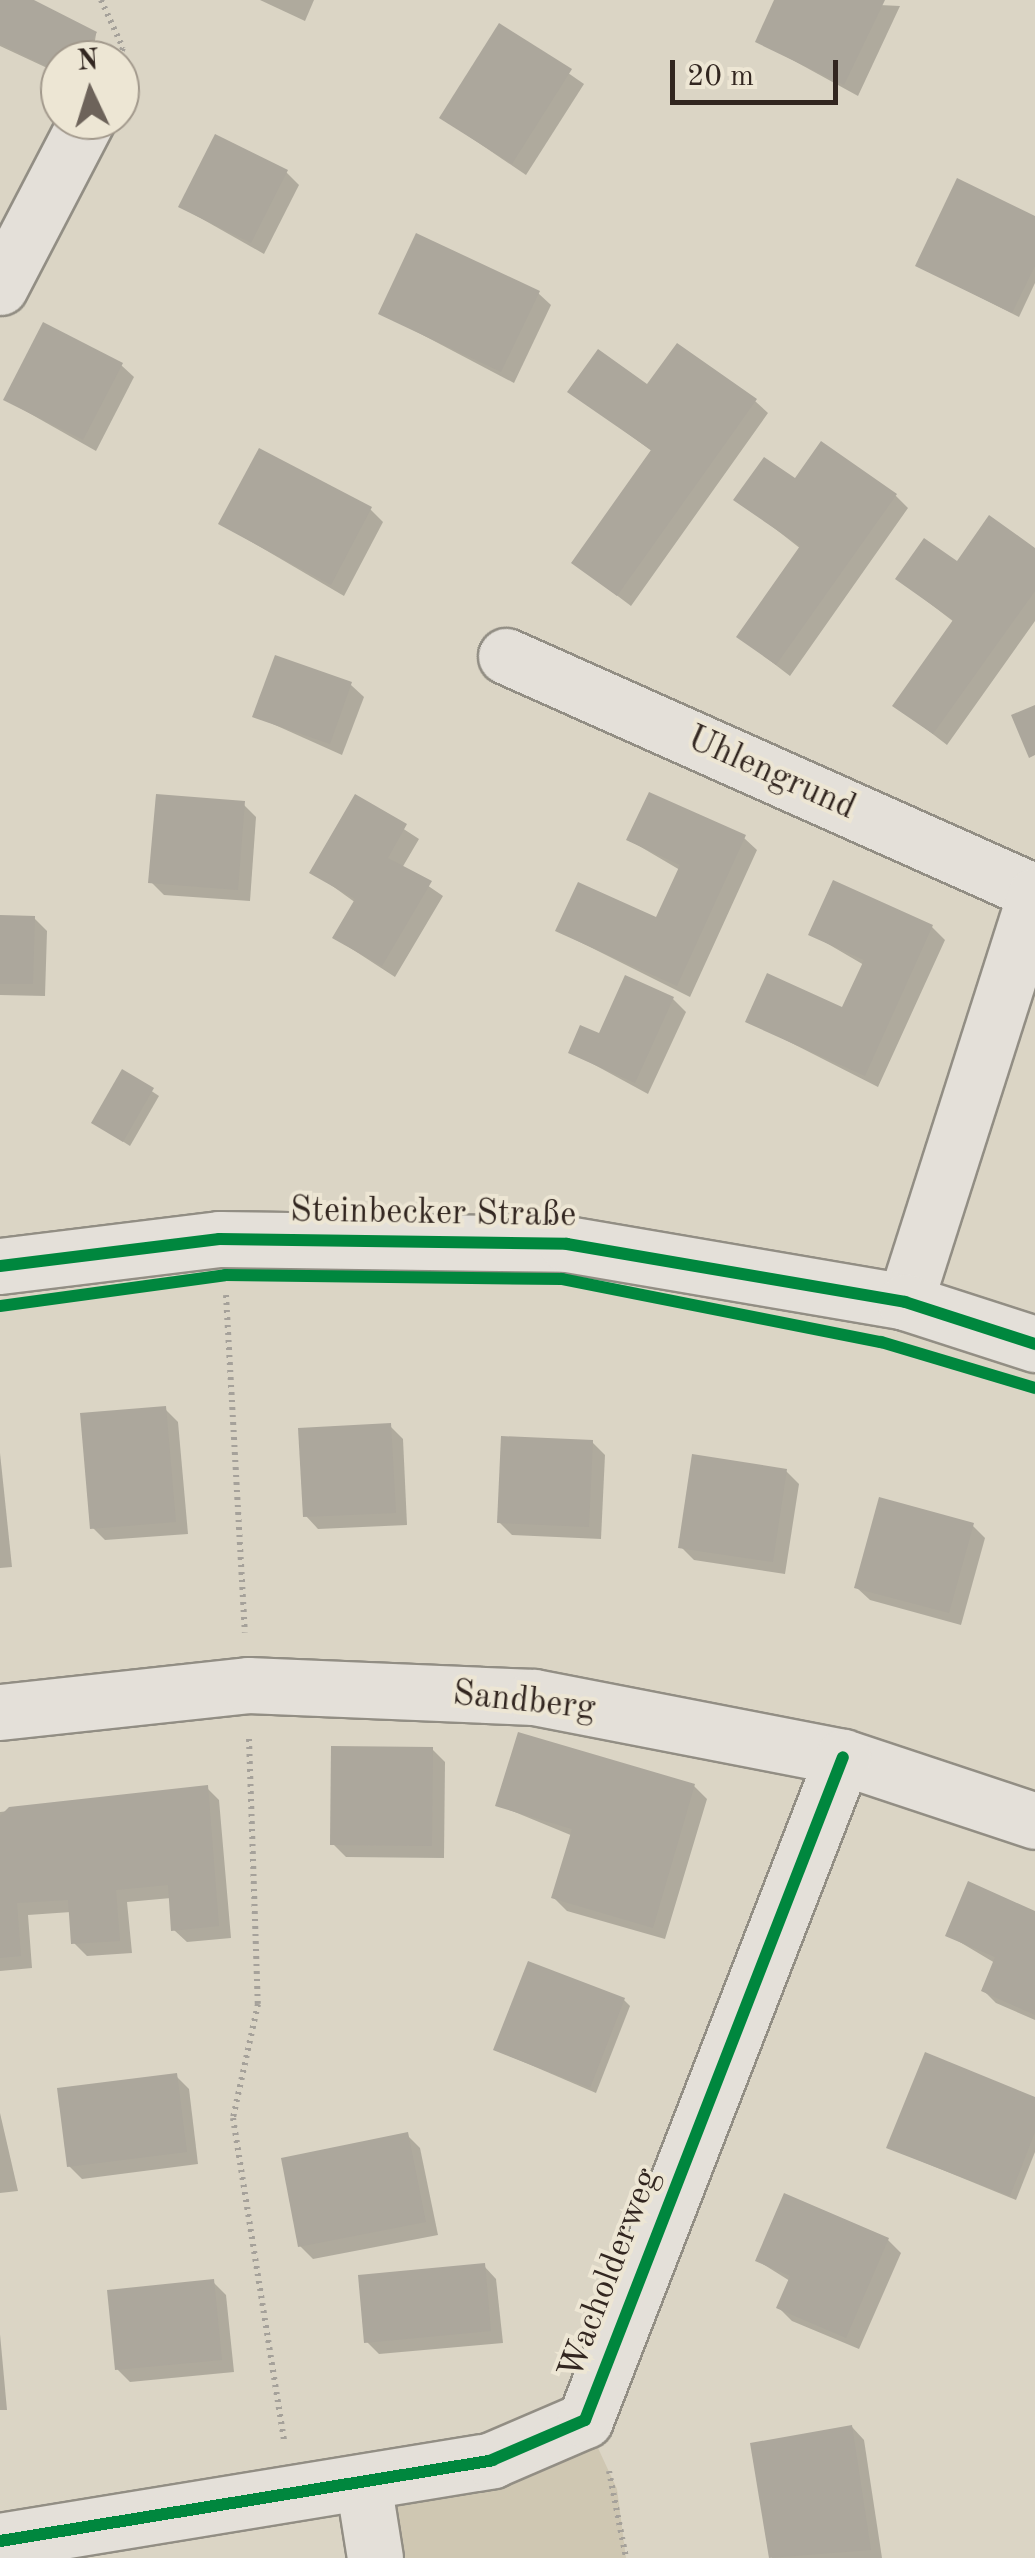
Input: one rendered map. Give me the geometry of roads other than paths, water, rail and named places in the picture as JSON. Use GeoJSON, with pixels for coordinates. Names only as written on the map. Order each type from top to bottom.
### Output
{"type":"FeatureCollection","features":[{"type":"Feature","properties":{"kind":"street"},"geometry":{"type":"LineString","coordinates":[[0,287],[77,140]]}},
{"type":"Feature","properties":{"kind":"street","name":"Uhlengrund"},"geometry":{"type":"LineString","coordinates":[[506,656],[1035,894],[906,1302]]}},
{"type":"Feature","properties":{"kind":"street","name":"Steinbecker Straße"},"geometry":{"type":"LineString","coordinates":[[0,1266],[219,1239],[567,1244],[906,1302],[1035,1344]]}},
{"type":"Feature","properties":{"kind":"street","name":"Sandberg"},"geometry":{"type":"LineString","coordinates":[[0,1712],[248,1685],[534,1697],[843,1758],[1035,1821]]}},
{"type":"Feature","properties":{"kind":"street","name":"Wacholderweg"},"geometry":{"type":"LineString","coordinates":[[0,2541],[492,2460],[585,2420],[843,1758]]}},
{"type":"Feature","properties":{"kind":"street"},"geometry":{"type":"LineString","coordinates":[[363,2482],[375,2558]]}}]}
